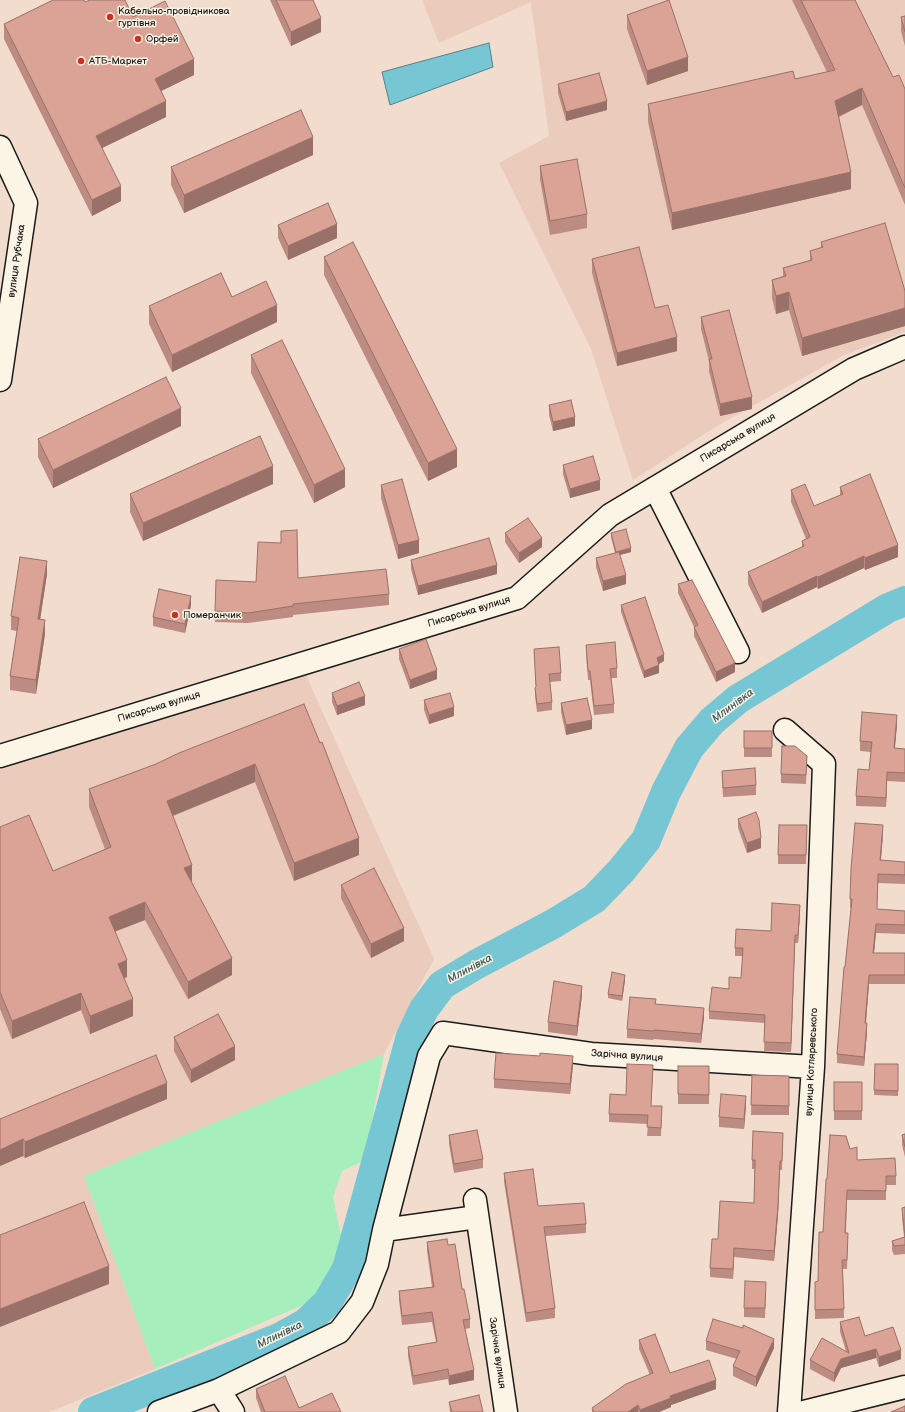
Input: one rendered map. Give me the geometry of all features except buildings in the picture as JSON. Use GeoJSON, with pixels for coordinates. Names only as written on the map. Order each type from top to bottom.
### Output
{"type":"FeatureCollection","features":[{"type":"Feature","properties":{"kind":"street","name":"вулиця Рубчака"},"geometry":{"type":"LineString","coordinates":[[0,147],[26,202],[0,380]]}},
{"type":"Feature","properties":{"kind":"street","name":"Писарська вулиця"},"geometry":{"type":"LineString","coordinates":[[0,756],[517,598],[610,515],[854,369],[905,347]]}},
{"type":"Feature","properties":{"kind":"street"},"geometry":{"type":"LineString","coordinates":[[655,488],[738,652]]}},
{"type":"Feature","properties":{"kind":"street","name":"вулиця Котляревського"},"geometry":{"type":"LineString","coordinates":[[785,730],[824,764],[813,1067],[789,1412]]}},
{"type":"Feature","properties":{"kind":"street","name":"Зарічна вулиця"},"geometry":{"type":"LineString","coordinates":[[506,1412],[476,1208],[384,1230],[429,1056],[443,1033],[590,1054],[813,1067]]}},
{"type":"Feature","properties":{"kind":"street"},"geometry":{"type":"LineString","coordinates":[[158,1412],[219,1390],[339,1332],[362,1302],[377,1264],[384,1230]]}},
{"type":"Feature","properties":{"kind":"street"},"geometry":{"type":"LineString","coordinates":[[804,1412],[827,1408],[905,1387]]}},
{"type":"Feature","properties":{"kind":"street"},"geometry":{"type":"LineString","coordinates":[[219,1390],[233,1412]]}},
{"type":"Feature","properties":{"kind":"shaded area"},"geometry":{"type":"Polygon","coordinates":[[[422,0],[905,0],[905,332],[842,356],[717,426],[633,480],[591,349],[499,163],[549,136],[531,2],[439,43],[422,0]]]}},
{"type":"Feature","properties":{"kind":"shaded area"},"geometry":{"type":"Polygon","coordinates":[[[304,671],[434,959],[384,1054],[84,1176],[155,1369],[49,1412],[0,1412],[0,770],[304,671]]]}},
{"type":"Feature","properties":{"kind":"green space"},"geometry":{"type":"Polygon","coordinates":[[[384,1054],[365,1160],[342,1171],[333,1197],[344,1251],[334,1280],[312,1301],[155,1369],[84,1176],[384,1054]]]}},
{"type":"Feature","properties":{"kind":"water"},"geometry":{"type":"Polygon","coordinates":[[[489,43],[493,67],[390,105],[382,72],[489,43]]]}},
{"type":"Feature","properties":{"kind":"waterway","name":"Млинівка"},"geometry":{"type":"LineString","coordinates":[[93,1412],[279,1338],[306,1323],[327,1303],[347,1269],[411,1036],[424,1009],[442,985],[477,964],[553,924],[594,899],[621,871],[646,840],[666,792],[689,748],[712,721],[738,699],[888,608],[905,601]]}},
{"type":"Feature","properties":{"kind":"place","name":"Кабельно-провідникова гуртівня"},"geometry":{"type":"Point","coordinates":[110,17]}},
{"type":"Feature","properties":{"kind":"place","name":"Орфей"},"geometry":{"type":"Point","coordinates":[138,39]}},
{"type":"Feature","properties":{"kind":"place","name":"АТБ-Маркет"},"geometry":{"type":"Point","coordinates":[81,61]}},
{"type":"Feature","properties":{"kind":"place","name":"Померанчик"},"geometry":{"type":"Point","coordinates":[175,615]}}]}
